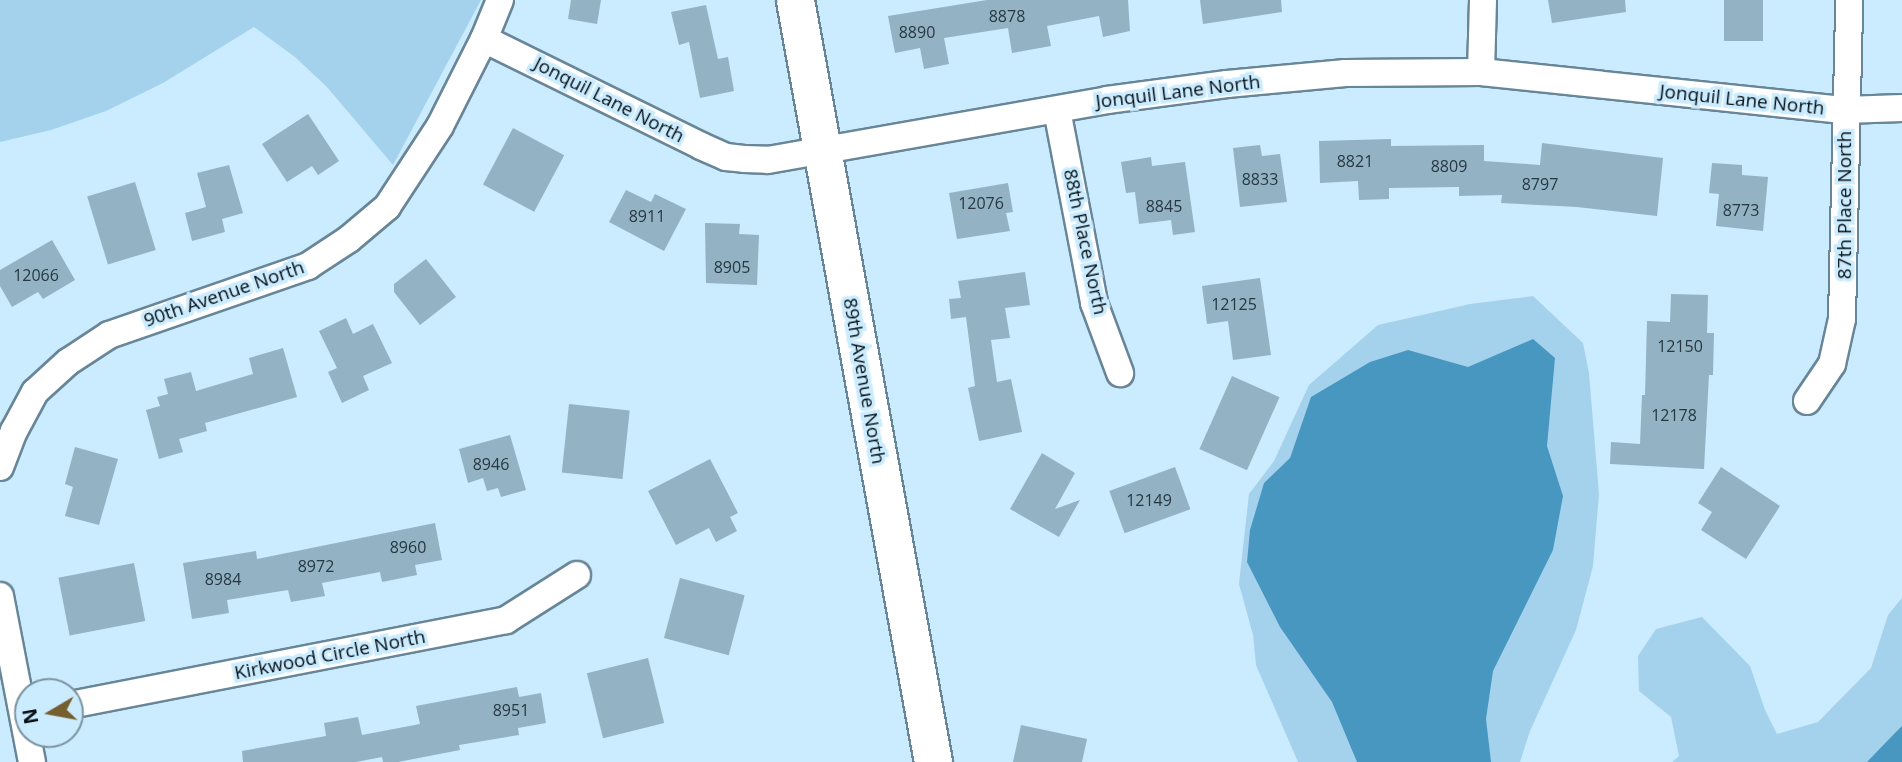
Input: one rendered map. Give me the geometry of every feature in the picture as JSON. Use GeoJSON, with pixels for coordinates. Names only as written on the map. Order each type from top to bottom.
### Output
{"type":"FeatureCollection","features":[{"type":"Feature","properties":{"kind":"street","name":"90th Avenue North"},"geometry":{"type":"LineString","coordinates":[[0,467],[14,431],[35,392],[68,362],[109,335],[308,266],[349,239],[387,207],[440,126],[484,39],[499,0]]}},
{"type":"Feature","properties":{"kind":"street","name":"89th Avenue North"},"geometry":{"type":"LineString","coordinates":[[795,0],[933,762]]}},
{"type":"Feature","properties":{"kind":"street"},"geometry":{"type":"LineString","coordinates":[[1481,72],[1483,0]]}},
{"type":"Feature","properties":{"kind":"street","name":"87th Place North"},"geometry":{"type":"LineString","coordinates":[[1807,401],[1832,364],[1842,319],[1845,280],[1845,110],[1849,0]]}},
{"type":"Feature","properties":{"kind":"street","name":"Jonquil Lane North"},"geometry":{"type":"LineString","coordinates":[[484,39],[726,157],[768,160],[1057,110],[1227,84],[1345,73],[1481,72],[1845,110],[1902,108]]}},
{"type":"Feature","properties":{"kind":"street","name":"88th Place North"},"geometry":{"type":"LineString","coordinates":[[1057,110],[1094,303],[1120,373]]}},
{"type":"Feature","properties":{"kind":"street","name":"Kirkwood Circle North"},"geometry":{"type":"LineString","coordinates":[[84,702],[506,620],[577,575]]}},
{"type":"Feature","properties":{"kind":"street"},"geometry":{"type":"LineString","coordinates":[[0,596],[18,678]]}},
{"type":"Feature","properties":{"kind":"shaded area"},"geometry":{"type":"Polygon","coordinates":[[[0,0],[481,0],[393,165],[327,87],[295,57],[254,27],[163,83],[106,111],[51,130],[0,142],[0,0]]]}},
{"type":"Feature","properties":{"kind":"shaded area"},"geometry":{"type":"Polygon","coordinates":[[[1533,296],[1583,343],[1589,373],[1599,494],[1593,566],[1576,630],[1530,731],[1520,762],[1298,762],[1256,665],[1253,635],[1239,584],[1249,494],[1274,461],[1309,385],[1378,325],[1470,304],[1533,296]]]}},
{"type":"Feature","properties":{"kind":"shaded area"},"geometry":{"type":"Polygon","coordinates":[[[1533,339],[1555,358],[1547,446],[1563,496],[1553,550],[1493,671],[1486,719],[1491,762],[1357,762],[1332,702],[1280,627],[1247,562],[1250,530],[1264,483],[1290,458],[1311,397],[1370,362],[1408,350],[1468,367],[1533,339]]]}},
{"type":"Feature","properties":{"kind":"shaded area"},"geometry":{"type":"Polygon","coordinates":[[[1902,598],[1902,762],[1672,762],[1679,756],[1671,717],[1639,691],[1638,656],[1656,629],[1702,617],[1750,666],[1765,710],[1777,734],[1818,722],[1871,668],[1888,615],[1902,598]]]}},
{"type":"Feature","properties":{"kind":"shaded area"},"geometry":{"type":"Polygon","coordinates":[[[1902,726],[1902,762],[1867,762],[1894,734],[1902,726]]]}},
{"type":"Feature","properties":{"kind":"building"},"geometry":{"type":"Polygon","coordinates":[[[571,0],[601,0],[597,24],[568,19],[571,0]]]}},
{"type":"Feature","properties":{"kind":"building"},"geometry":{"type":"Polygon","coordinates":[[[987,0],[1128,0],[1130,31],[1103,37],[1099,16],[1047,26],[1051,46],[1012,53],[1008,28],[944,38],[949,64],[924,69],[920,48],[895,53],[888,16],[987,0]]]}},
{"type":"Feature","properties":{"kind":"building"},"geometry":{"type":"Polygon","coordinates":[[[1200,0],[1281,0],[1282,12],[1203,24],[1200,0]]]}},
{"type":"Feature","properties":{"kind":"building"},"geometry":{"type":"Polygon","coordinates":[[[1548,0],[1625,0],[1626,12],[1552,23],[1548,0]]]}},
{"type":"Feature","properties":{"kind":"building"},"geometry":{"type":"Polygon","coordinates":[[[1724,0],[1763,0],[1763,41],[1724,41],[1724,0]]]}},
{"type":"Feature","properties":{"kind":"building"},"geometry":{"type":"Polygon","coordinates":[[[706,5],[718,59],[728,57],[734,91],[700,98],[689,42],[679,45],[671,12],[706,5]]]}},
{"type":"Feature","properties":{"kind":"building"},"geometry":{"type":"Polygon","coordinates":[[[308,114],[339,161],[318,175],[312,166],[287,182],[262,144],[308,114]]]}},
{"type":"Feature","properties":{"kind":"building"},"geometry":{"type":"Polygon","coordinates":[[[513,128],[564,155],[534,212],[483,185],[513,128]]]}},
{"type":"Feature","properties":{"kind":"building"},"geometry":{"type":"Polygon","coordinates":[[[1391,139],[1391,146],[1484,145],[1484,161],[1540,165],[1542,143],[1663,158],[1657,216],[1577,207],[1501,203],[1502,195],[1459,196],[1459,187],[1389,188],[1389,199],[1359,200],[1358,181],[1320,183],[1319,141],[1391,139]]]}},
{"type":"Feature","properties":{"kind":"building"},"geometry":{"type":"Polygon","coordinates":[[[1260,145],[1262,156],[1280,154],[1287,202],[1240,207],[1233,148],[1260,145]]]}},
{"type":"Feature","properties":{"kind":"building"},"geometry":{"type":"Polygon","coordinates":[[[1151,157],[1152,166],[1185,162],[1195,232],[1173,235],[1171,220],[1139,224],[1135,192],[1126,193],[1121,162],[1151,157]]]}},
{"type":"Feature","properties":{"kind":"building"},"geometry":{"type":"Polygon","coordinates":[[[1712,163],[1742,165],[1742,175],[1768,177],[1763,231],[1716,226],[1719,194],[1709,193],[1712,163]]]}},
{"type":"Feature","properties":{"kind":"building"},"geometry":{"type":"Polygon","coordinates":[[[229,165],[243,213],[222,219],[225,232],[192,241],[185,213],[206,207],[197,173],[229,165]]]}},
{"type":"Feature","properties":{"kind":"building"},"geometry":{"type":"Polygon","coordinates":[[[135,182],[156,250],[108,265],[87,197],[135,182]]]}},
{"type":"Feature","properties":{"kind":"building"},"geometry":{"type":"Polygon","coordinates":[[[1008,183],[1013,212],[1006,213],[1010,231],[957,239],[949,193],[1008,183]]]}},
{"type":"Feature","properties":{"kind":"building"},"geometry":{"type":"Polygon","coordinates":[[[626,190],[651,202],[655,194],[686,209],[664,251],[609,222],[626,190]]]}},
{"type":"Feature","properties":{"kind":"building"},"geometry":{"type":"Polygon","coordinates":[[[705,223],[740,224],[739,234],[759,235],[757,285],[706,283],[705,223]]]}},
{"type":"Feature","properties":{"kind":"building"},"geometry":{"type":"Polygon","coordinates":[[[52,240],[75,280],[43,299],[38,292],[12,307],[0,286],[0,270],[52,240]]]}},
{"type":"Feature","properties":{"kind":"building"},"geometry":{"type":"Polygon","coordinates":[[[426,259],[456,297],[420,325],[394,292],[394,284],[426,259]]]}},
{"type":"Feature","properties":{"kind":"building"},"geometry":{"type":"Polygon","coordinates":[[[1025,272],[1030,305],[1005,308],[1010,338],[991,340],[997,382],[1011,379],[1022,432],[979,441],[968,388],[975,386],[966,317],[951,319],[949,299],[961,298],[958,281],[1025,272]]]}},
{"type":"Feature","properties":{"kind":"building"},"geometry":{"type":"Polygon","coordinates":[[[1260,278],[1271,355],[1233,360],[1228,321],[1207,324],[1202,286],[1260,278]]]}},
{"type":"Feature","properties":{"kind":"building"},"geometry":{"type":"Polygon","coordinates":[[[1671,294],[1708,295],[1707,333],[1714,333],[1704,469],[1610,464],[1611,442],[1640,444],[1642,395],[1645,395],[1647,321],[1670,322],[1671,294]]]}},
{"type":"Feature","properties":{"kind":"building"},"geometry":{"type":"Polygon","coordinates":[[[346,318],[353,334],[373,324],[392,363],[363,376],[369,390],[342,403],[328,372],[337,368],[319,331],[346,318]]]}},
{"type":"Feature","properties":{"kind":"building"},"geometry":{"type":"Polygon","coordinates":[[[283,348],[297,397],[205,423],[207,431],[179,439],[183,452],[159,459],[146,410],[160,406],[157,397],[168,394],[164,379],[191,372],[196,391],[253,374],[249,358],[283,348]]]}},
{"type":"Feature","properties":{"kind":"building"},"geometry":{"type":"Polygon","coordinates":[[[1232,376],[1280,397],[1247,470],[1199,449],[1232,376]]]}},
{"type":"Feature","properties":{"kind":"building"},"geometry":{"type":"Polygon","coordinates":[[[569,404],[630,410],[622,479],[562,473],[569,404]]]}},
{"type":"Feature","properties":{"kind":"building"},"geometry":{"type":"Polygon","coordinates":[[[510,435],[526,490],[501,497],[498,488],[487,491],[483,478],[468,483],[459,449],[510,435]]]}},
{"type":"Feature","properties":{"kind":"building"},"geometry":{"type":"Polygon","coordinates":[[[75,447],[118,459],[99,525],[65,516],[73,487],[65,484],[75,447]]]}},
{"type":"Feature","properties":{"kind":"building"},"geometry":{"type":"Polygon","coordinates":[[[1042,453],[1075,473],[1055,509],[1080,500],[1059,537],[1010,509],[1042,453]]]}},
{"type":"Feature","properties":{"kind":"building"},"geometry":{"type":"Polygon","coordinates":[[[710,459],[738,513],[730,517],[737,531],[716,542],[709,528],[676,545],[648,491],[710,459]]]}},
{"type":"Feature","properties":{"kind":"building"},"geometry":{"type":"Polygon","coordinates":[[[1175,467],[1190,509],[1125,533],[1109,491],[1175,467]]]}},
{"type":"Feature","properties":{"kind":"building"},"geometry":{"type":"Polygon","coordinates":[[[1721,467],[1780,506],[1746,559],[1701,530],[1712,512],[1698,503],[1721,467]]]}},
{"type":"Feature","properties":{"kind":"building"},"geometry":{"type":"Polygon","coordinates":[[[435,523],[442,560],[415,565],[417,575],[382,582],[380,572],[322,583],[325,596],[291,602],[288,590],[227,600],[229,613],[192,619],[183,563],[256,551],[257,559],[435,523]]]}},
{"type":"Feature","properties":{"kind":"building"},"geometry":{"type":"Polygon","coordinates":[[[134,563],[145,621],[70,636],[58,578],[134,563]]]}},
{"type":"Feature","properties":{"kind":"building"},"geometry":{"type":"Polygon","coordinates":[[[680,578],[745,595],[729,655],[664,638],[680,578]]]}},
{"type":"Feature","properties":{"kind":"building"},"geometry":{"type":"Polygon","coordinates":[[[648,658],[664,723],[603,738],[587,673],[648,658]]]}},
{"type":"Feature","properties":{"kind":"building"},"geometry":{"type":"Polygon","coordinates":[[[517,687],[519,697],[541,693],[546,723],[518,728],[519,735],[459,745],[460,750],[398,762],[383,762],[382,757],[356,762],[243,762],[242,751],[326,736],[324,723],[358,717],[362,735],[420,724],[416,706],[517,687]]]}},
{"type":"Feature","properties":{"kind":"building"},"geometry":{"type":"Polygon","coordinates":[[[1021,725],[1087,739],[1082,762],[1013,762],[1021,725]]]}}]}
